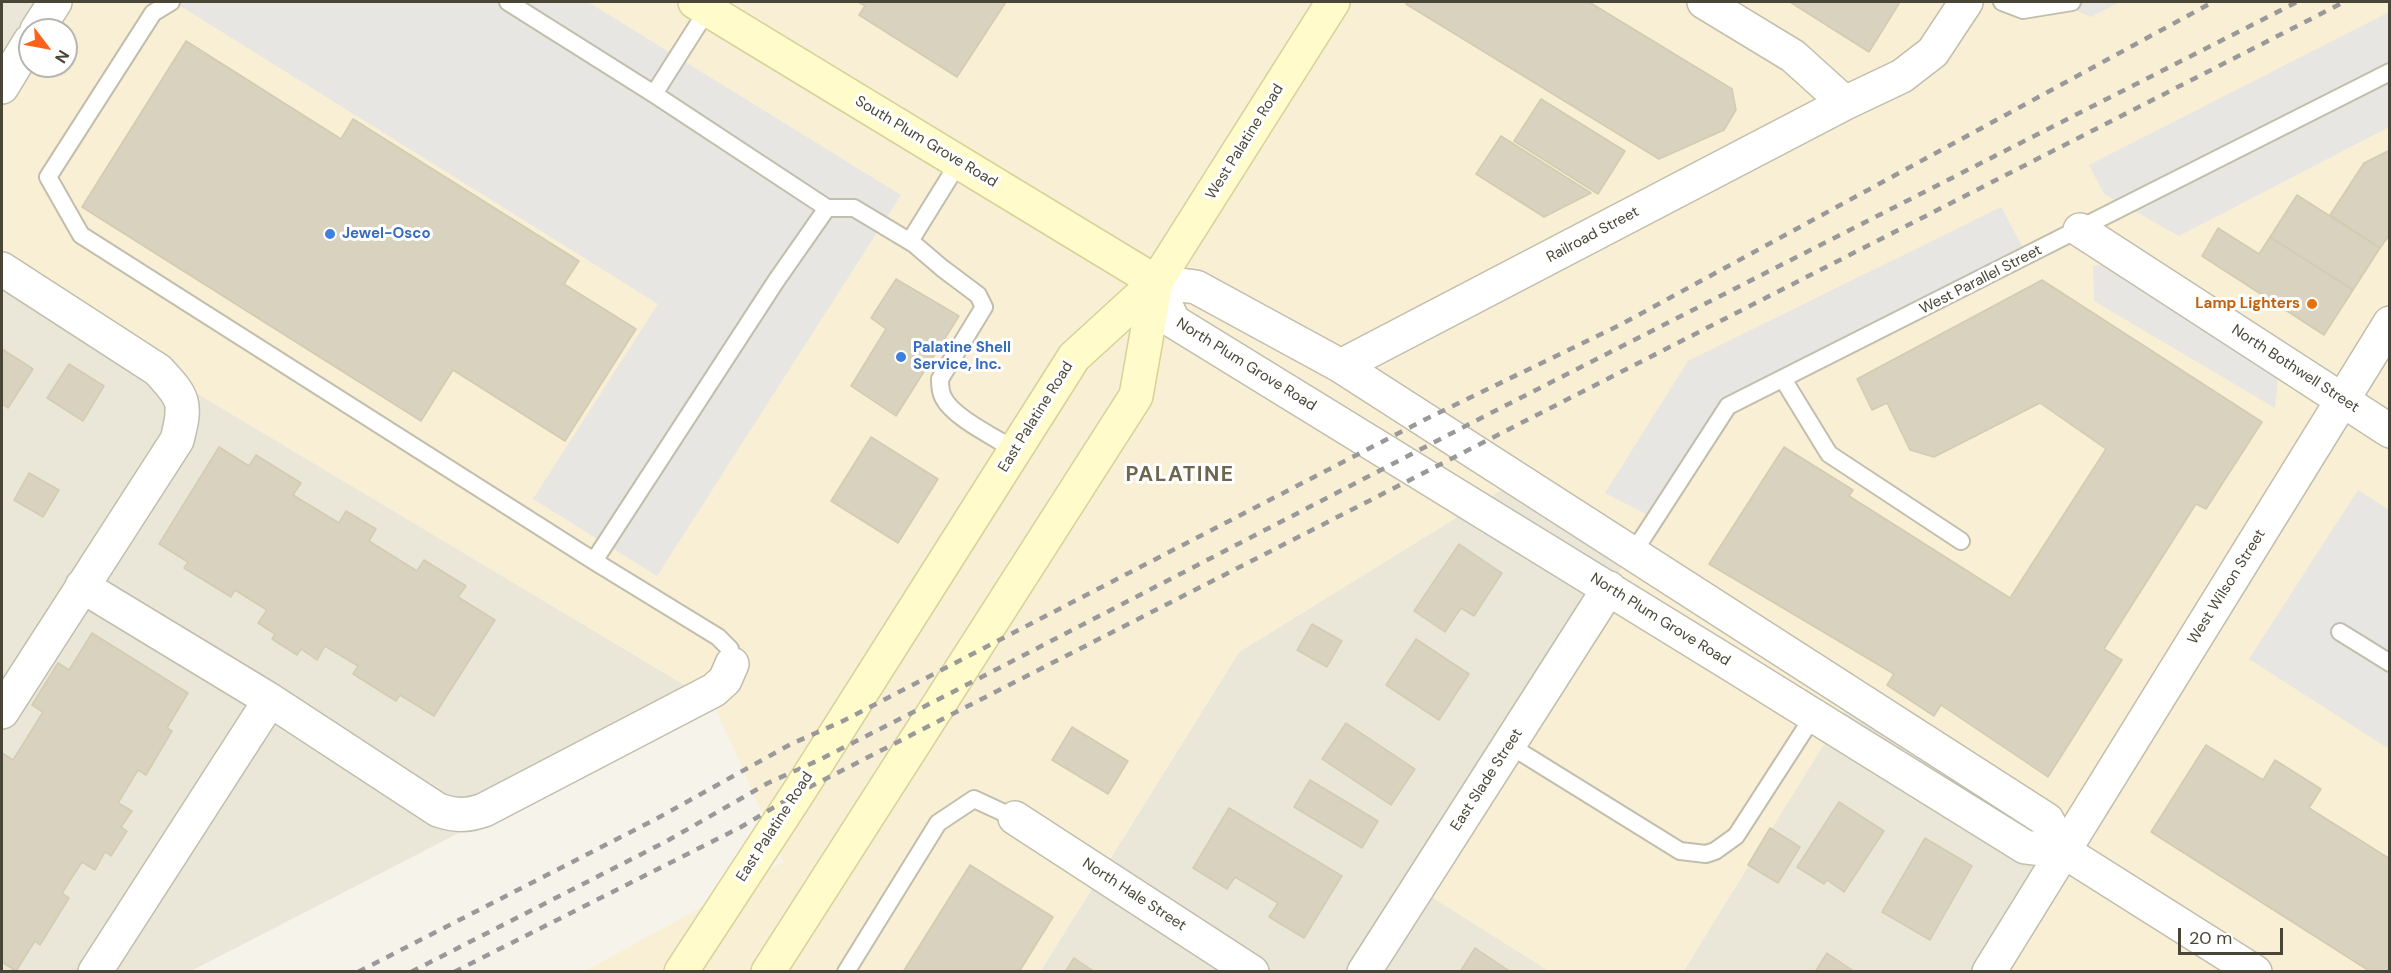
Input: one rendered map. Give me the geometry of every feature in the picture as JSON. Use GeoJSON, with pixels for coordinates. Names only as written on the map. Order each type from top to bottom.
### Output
{"type":"FeatureCollection","features":[{"type":"Feature","properties":{"kind":"main road","name":"West Palatine Road"},"geometry":{"type":"LineString","coordinates":[[1156,282],[1333,2]]}},
{"type":"Feature","properties":{"kind":"main road","name":"South Plum Grove Road"},"geometry":{"type":"LineString","coordinates":[[705,4],[1156,282]]}},
{"type":"Feature","properties":{"kind":"main road","name":"East Palatine Road"},"geometry":{"type":"LineString","coordinates":[[681,972],[798,793],[1074,357],[1156,282]]}},
{"type":"Feature","properties":{"kind":"main road"},"geometry":{"type":"LineString","coordinates":[[777,969],[1136,396],[1156,282]]}},
{"type":"Feature","properties":{"kind":"street"},"geometry":{"type":"LineString","coordinates":[[45,18],[55,2]]}},
{"type":"Feature","properties":{"kind":"street","name":"Railroad Street"},"geometry":{"type":"LineString","coordinates":[[1341,366],[1845,103],[1902,76],[1933,52],[1966,2]]}},
{"type":"Feature","properties":{"kind":"street"},"geometry":{"type":"LineString","coordinates":[[1716,5],[1793,56],[1845,103]]}},
{"type":"Feature","properties":{"kind":"street"},"geometry":{"type":"LineString","coordinates":[[2,87],[18,61]]}},
{"type":"Feature","properties":{"kind":"street","name":"North Bothwell Street"},"geometry":{"type":"LineString","coordinates":[[2080,230],[2390,431]]}},
{"type":"Feature","properties":{"kind":"street"},"geometry":{"type":"LineString","coordinates":[[2,269],[158,370],[179,392],[183,416],[177,440],[2,712]]}},
{"type":"Feature","properties":{"kind":"street","name":"North Plum Grove Road"},"geometry":{"type":"LineString","coordinates":[[2065,852],[2047,820],[1341,366],[1196,286],[1156,282],[1173,321],[1609,588],[2025,847],[2065,852],[2255,972]]}},
{"type":"Feature","properties":{"kind":"street","name":"West Wilson Street"},"geometry":{"type":"LineString","coordinates":[[1989,972],[2390,323]]}},
{"type":"Feature","properties":{"kind":"street"},"geometry":{"type":"LineString","coordinates":[[82,586],[270,700],[438,810],[454,816],[484,810],[714,690],[725,680],[732,664]]}},
{"type":"Feature","properties":{"kind":"street","name":"East Slade Street"},"geometry":{"type":"LineString","coordinates":[[1364,972],[1609,588]]}},
{"type":"Feature","properties":{"kind":"street"},"geometry":{"type":"LineString","coordinates":[[95,972],[270,700]]}},
{"type":"Feature","properties":{"kind":"street","name":"North Hale Street"},"geometry":{"type":"LineString","coordinates":[[1015,818],[1252,972]]}},
{"type":"Feature","properties":{"kind":"lane"},"geometry":{"type":"LineString","coordinates":[[171,2],[153,13],[48,177],[81,235],[594,561],[718,637],[730,649],[732,664]]}},
{"type":"Feature","properties":{"kind":"lane"},"geometry":{"type":"LineString","coordinates":[[508,2],[654,94],[827,208],[854,208],[910,241],[978,294],[984,307],[940,379],[940,387],[943,399],[954,412],[1015,450]]}},
{"type":"Feature","properties":{"kind":"lane"},"geometry":{"type":"LineString","coordinates":[[2002,2],[2023,10],[2072,2]]}},
{"type":"Feature","properties":{"kind":"lane"},"geometry":{"type":"LineString","coordinates":[[654,94],[705,4]]}},
{"type":"Feature","properties":{"kind":"lane","name":"West Parallel Street"},"geometry":{"type":"LineString","coordinates":[[1633,553],[1728,406],[2390,72]]}},
{"type":"Feature","properties":{"kind":"lane"},"geometry":{"type":"LineString","coordinates":[[910,241],[958,162]]}},
{"type":"Feature","properties":{"kind":"lane"},"geometry":{"type":"LineString","coordinates":[[594,561],[776,281],[827,208]]}},
{"type":"Feature","properties":{"kind":"lane"},"geometry":{"type":"LineString","coordinates":[[1783,379],[1829,453],[1961,541]]}},
{"type":"Feature","properties":{"kind":"lane"},"geometry":{"type":"LineString","coordinates":[[2340,632],[2390,663]]}},
{"type":"Feature","properties":{"kind":"lane"},"geometry":{"type":"LineString","coordinates":[[1509,745],[1680,851],[1706,854],[1715,851],[1736,836],[1814,715]]}},
{"type":"Feature","properties":{"kind":"lane"},"geometry":{"type":"LineString","coordinates":[[846,972],[938,823],[974,799],[1015,818]]}},
{"type":"Feature","properties":{"kind":"shaded area"},"geometry":{"type":"Polygon","coordinates":[[[2,2],[55,2],[45,18],[18,18],[18,61],[2,87],[2,2]]]}},
{"type":"Feature","properties":{"kind":"shaded area"},"geometry":{"type":"Polygon","coordinates":[[[55,2],[2389,2],[2389,971],[1989,971],[2064,852],[1848,706],[1683,971],[1549,971],[1417,888],[1622,567],[1501,490],[1239,652],[1040,971],[585,971],[783,862],[713,702],[158,370],[2,269],[2,87],[18,75],[18,78],[78,78],[78,18],[45,18],[55,2]]]}},
{"type":"Feature","properties":{"kind":"shaded area"},"geometry":{"type":"Polygon","coordinates":[[[174,2],[588,2],[901,195],[657,576],[533,499],[658,304],[174,2]]]}},
{"type":"Feature","properties":{"kind":"shaded area"},"geometry":{"type":"Polygon","coordinates":[[[2056,2],[2120,2],[2091,17],[2056,2]]]}},
{"type":"Feature","properties":{"kind":"shaded area"},"geometry":{"type":"Polygon","coordinates":[[[2389,12],[2389,127],[2179,236],[2104,194],[2089,165],[2389,12]]]}},
{"type":"Feature","properties":{"kind":"shaded area"},"geometry":{"type":"Polygon","coordinates":[[[2001,207],[2023,248],[1723,399],[1646,514],[1605,493],[1688,361],[2001,207]]]}},
{"type":"Feature","properties":{"kind":"shaded area"},"geometry":{"type":"Polygon","coordinates":[[[2127,260],[2280,359],[2275,408],[2094,301],[2093,266],[2127,260]]]}},
{"type":"Feature","properties":{"kind":"shaded area"},"geometry":{"type":"Polygon","coordinates":[[[2,269],[158,370],[713,702],[191,971],[2,971],[2,269]]]}},
{"type":"Feature","properties":{"kind":"shaded area"},"geometry":{"type":"Polygon","coordinates":[[[1501,490],[1622,567],[1418,888],[1549,971],[1040,972],[1239,652],[1501,490]]]}},
{"type":"Feature","properties":{"kind":"shaded area"},"geometry":{"type":"Polygon","coordinates":[[[2358,490],[2389,510],[2389,749],[2249,659],[2358,490]]]}},
{"type":"Feature","properties":{"kind":"shaded area"},"geometry":{"type":"Polygon","coordinates":[[[1847,706],[2065,852],[1989,971],[1683,972],[1847,706]]]}},
{"type":"Feature","properties":{"kind":"building"},"geometry":{"type":"Polygon","coordinates":[[[858,2],[1006,2],[957,77],[859,15],[865,6],[858,2]]]}},
{"type":"Feature","properties":{"kind":"building"},"geometry":{"type":"Polygon","coordinates":[[[1407,2],[1589,2],[1732,89],[1736,110],[1724,130],[1659,159],[1406,4],[1407,2]]]}},
{"type":"Feature","properties":{"kind":"building"},"geometry":{"type":"Polygon","coordinates":[[[1790,2],[1900,2],[1869,52],[1790,2]]]}},
{"type":"Feature","properties":{"kind":"building","name":"Jewel-Osco"},"geometry":{"type":"Polygon","coordinates":[[[186,41],[341,139],[353,119],[579,261],[564,284],[636,329],[565,441],[453,370],[421,421],[82,207],[186,41]]]}},
{"type":"Feature","properties":{"kind":"building"},"geometry":{"type":"Polygon","coordinates":[[[1541,99],[1625,151],[1598,194],[1514,141],[1541,99]]]}},
{"type":"Feature","properties":{"kind":"building"},"geometry":{"type":"Polygon","coordinates":[[[1501,136],[1591,193],[1544,217],[1476,174],[1501,136]]]}},
{"type":"Feature","properties":{"kind":"building"},"geometry":{"type":"Polygon","coordinates":[[[2390,150],[2390,234],[2380,248],[2330,215],[2364,163],[2390,150]]]}},
{"type":"Feature","properties":{"kind":"building"},"geometry":{"type":"Polygon","coordinates":[[[2297,195],[2380,248],[2353,290],[2270,237],[2297,195]]]}},
{"type":"Feature","properties":{"kind":"building"},"geometry":{"type":"Polygon","coordinates":[[[2218,228],[2259,254],[2270,237],[2353,290],[2324,335],[2202,256],[2218,228]]]}},
{"type":"Feature","properties":{"kind":"building","name":"Palatine Shell Service, Inc."},"geometry":{"type":"Polygon","coordinates":[[[896,279],[959,316],[896,416],[851,386],[886,329],[871,318],[896,279]]]}},
{"type":"Feature","properties":{"kind":"building"},"geometry":{"type":"Polygon","coordinates":[[[2042,280],[2262,422],[2206,509],[2196,504],[2104,649],[2122,660],[2048,777],[1941,705],[1934,716],[1887,685],[1894,674],[1709,564],[1784,447],[1853,490],[1849,496],[2010,598],[2106,449],[2040,403],[1934,457],[1910,450],[1887,403],[1872,410],[1857,379],[2042,280]]]}},
{"type":"Feature","properties":{"kind":"building"},"geometry":{"type":"Polygon","coordinates":[[[2,349],[33,369],[8,408],[2,404],[2,349]]]}},
{"type":"Feature","properties":{"kind":"building"},"geometry":{"type":"Polygon","coordinates":[[[69,364],[104,386],[83,421],[47,398],[69,364]]]}},
{"type":"Feature","properties":{"kind":"building"},"geometry":{"type":"Polygon","coordinates":[[[871,437],[938,479],[898,543],[831,501],[871,437]]]}},
{"type":"Feature","properties":{"kind":"building"},"geometry":{"type":"Polygon","coordinates":[[[219,447],[249,466],[256,455],[301,483],[293,495],[339,523],[346,511],[376,529],[369,541],[417,571],[424,560],[466,586],[458,597],[495,620],[434,716],[400,695],[396,701],[353,674],[358,666],[325,646],[317,660],[301,649],[297,655],[272,639],[275,634],[258,623],[267,610],[235,590],[231,597],[184,568],[188,562],[159,544],[219,447]]]}},
{"type":"Feature","properties":{"kind":"building"},"geometry":{"type":"Polygon","coordinates":[[[29,473],[59,490],[43,517],[14,500],[29,473]]]}},
{"type":"Feature","properties":{"kind":"building"},"geometry":{"type":"Polygon","coordinates":[[[1459,544],[1502,573],[1474,616],[1461,608],[1445,632],[1414,611],[1459,544]]]}},
{"type":"Feature","properties":{"kind":"building"},"geometry":{"type":"Polygon","coordinates":[[[1312,624],[1342,641],[1327,667],[1297,650],[1312,624]]]}},
{"type":"Feature","properties":{"kind":"building"},"geometry":{"type":"Polygon","coordinates":[[[92,633],[188,693],[167,728],[172,731],[146,775],[138,770],[118,803],[132,811],[121,827],[127,831],[111,856],[105,852],[95,870],[82,862],[62,893],[69,898],[40,945],[35,941],[16,971],[2,962],[2,753],[13,760],[43,712],[32,705],[58,663],[69,670],[92,633]]]}},
{"type":"Feature","properties":{"kind":"building"},"geometry":{"type":"Polygon","coordinates":[[[1416,639],[1469,674],[1439,720],[1386,685],[1416,639]]]}},
{"type":"Feature","properties":{"kind":"building"},"geometry":{"type":"Polygon","coordinates":[[[1346,723],[1415,769],[1391,805],[1322,759],[1346,723]]]}},
{"type":"Feature","properties":{"kind":"building"},"geometry":{"type":"Polygon","coordinates":[[[1072,727],[1128,761],[1108,794],[1052,760],[1072,727]]]}},
{"type":"Feature","properties":{"kind":"building"},"geometry":{"type":"Polygon","coordinates":[[[2206,745],[2263,780],[2275,760],[2321,789],[2309,808],[2390,859],[2390,972],[2371,972],[2151,832],[2206,745]]]}},
{"type":"Feature","properties":{"kind":"building"},"geometry":{"type":"Polygon","coordinates":[[[1310,780],[1378,821],[1362,848],[1294,807],[1310,780]]]}},
{"type":"Feature","properties":{"kind":"building"},"geometry":{"type":"Polygon","coordinates":[[[1839,802],[1884,831],[1844,892],[1827,880],[1824,884],[1797,867],[1839,802]]]}},
{"type":"Feature","properties":{"kind":"building"},"geometry":{"type":"Polygon","coordinates":[[[1229,808],[1342,876],[1304,938],[1269,917],[1278,903],[1235,877],[1227,889],[1193,868],[1229,808]]]}},
{"type":"Feature","properties":{"kind":"building"},"geometry":{"type":"Polygon","coordinates":[[[1770,828],[1800,847],[1778,883],[1748,865],[1770,828]]]}},
{"type":"Feature","properties":{"kind":"building"},"geometry":{"type":"Polygon","coordinates":[[[1925,838],[1972,866],[1930,940],[1882,912],[1925,838]]]}},
{"type":"Feature","properties":{"kind":"building"},"geometry":{"type":"Polygon","coordinates":[[[970,865],[1053,917],[1019,972],[903,972],[970,865]]]}},
{"type":"Feature","properties":{"kind":"building"},"geometry":{"type":"Polygon","coordinates":[[[1475,948],[1511,972],[1460,972],[1475,948]]]}},
{"type":"Feature","properties":{"kind":"building"},"geometry":{"type":"Polygon","coordinates":[[[1827,953],[1855,972],[1815,972],[1827,953]]]}},
{"type":"Feature","properties":{"kind":"building"},"geometry":{"type":"Polygon","coordinates":[[[1074,958],[1095,972],[1065,972],[1074,958]]]}},
{"type":"Feature","properties":{"kind":"railway"},"geometry":{"type":"LineString","coordinates":[[358,972],[656,819],[791,744],[843,721],[1426,419],[1620,325],[2213,2]]}},
{"type":"Feature","properties":{"kind":"railway"},"geometry":{"type":"LineString","coordinates":[[411,972],[667,841],[768,783],[819,760],[945,696],[1483,417],[2297,2]]}},
{"type":"Feature","properties":{"kind":"railway"},"geometry":{"type":"LineString","coordinates":[[454,972],[741,827],[798,793],[2344,2]]}},
{"type":"Feature","properties":{"kind":"place","name":"Jewel-Osco"},"geometry":{"type":"Point","coordinates":[330,234]}},
{"type":"Feature","properties":{"kind":"place","name":"Lamp Lighters"},"geometry":{"type":"Point","coordinates":[2312,304]}},
{"type":"Feature","properties":{"kind":"place","name":"Palatine Shell Service, Inc."},"geometry":{"type":"Point","coordinates":[901,357]}},
{"type":"Feature","properties":{"kind":"district","name":"PALATINE"},"geometry":{"type":"Point","coordinates":[1180,475]}}]}
